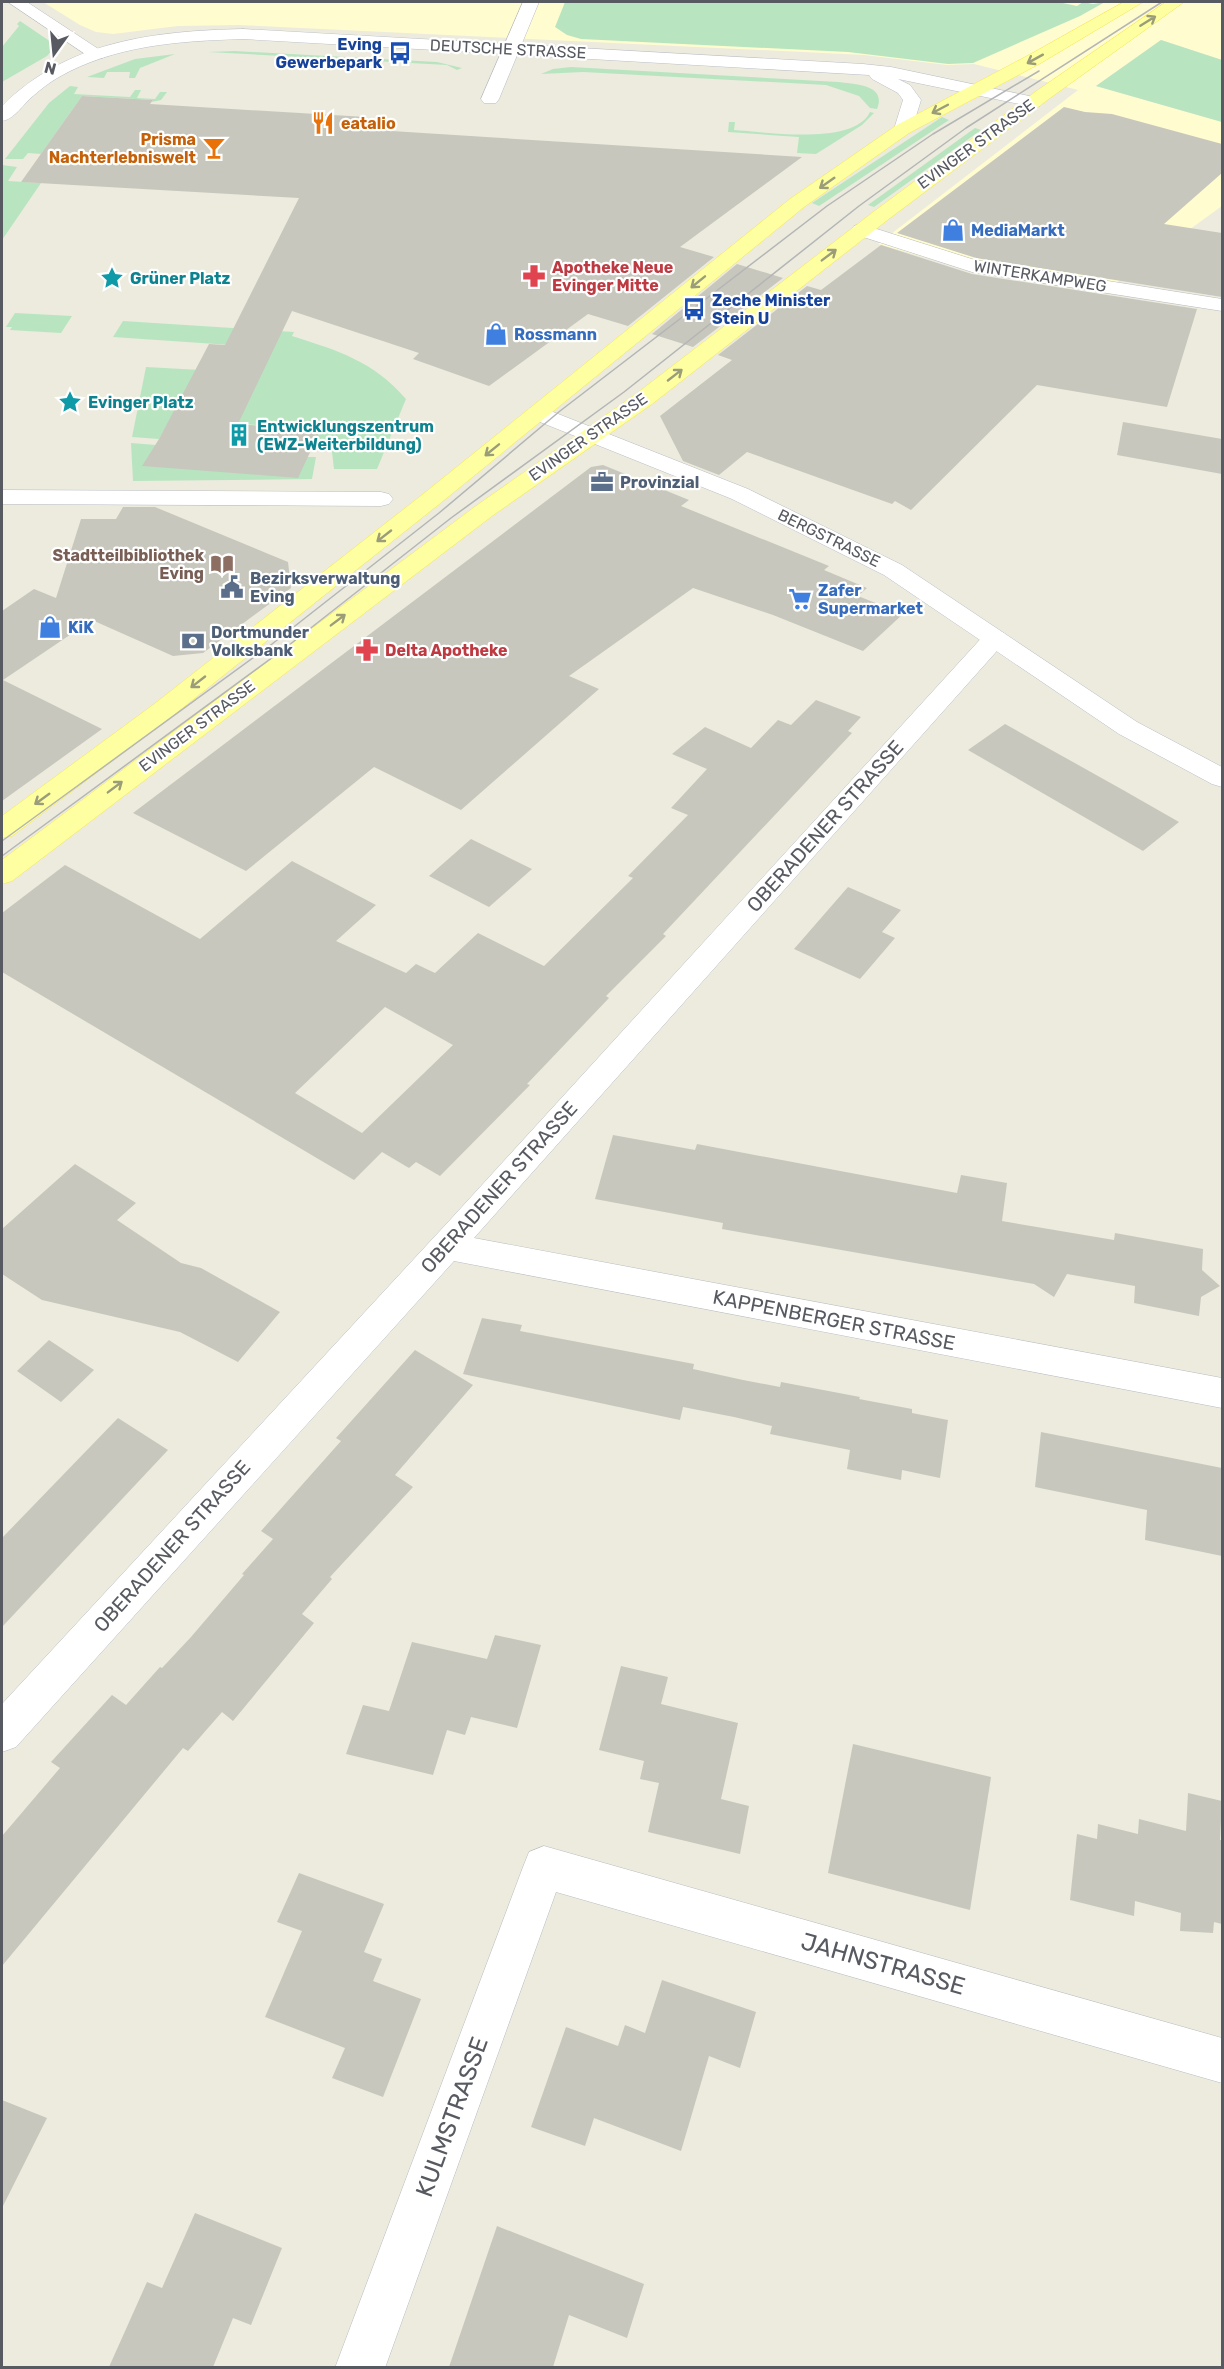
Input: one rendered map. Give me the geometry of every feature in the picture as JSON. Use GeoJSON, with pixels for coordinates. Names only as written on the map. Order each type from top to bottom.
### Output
{"type":"FeatureCollection","features":[{"type":"Feature","properties":{"kind":"main road","name":"EVINGER STRASSE"},"geometry":{"type":"LineString","coordinates":[[2,829],[171,704],[538,413],[797,203],[903,129],[978,90],[1135,2]]}},
{"type":"Feature","properties":{"kind":"main road","name":"EVINGER STRASSE"},"geometry":{"type":"LineString","coordinates":[[2,874],[484,511],[595,435],[861,230],[1034,102],[1176,2]]}},
{"type":"Feature","properties":{"kind":"street"},"geometry":{"type":"LineString","coordinates":[[16,2],[97,54]]}},
{"type":"Feature","properties":{"kind":"street"},"geometry":{"type":"LineString","coordinates":[[490,99],[531,2]]}},
{"type":"Feature","properties":{"kind":"street","name":"DEUTSCHE STRASSE"},"geometry":{"type":"LineString","coordinates":[[2,116],[33,84],[57,70],[97,54],[159,38],[232,34],[863,69],[891,72],[1034,102]]}},
{"type":"Feature","properties":{"kind":"street"},"geometry":{"type":"LineString","coordinates":[[863,69],[904,88],[912,100],[903,129]]}},
{"type":"Feature","properties":{"kind":"street","name":"WINTERKAMPWEG"},"geometry":{"type":"LineString","coordinates":[[861,230],[972,266],[1222,305]]}},
{"type":"Feature","properties":{"kind":"street","name":"BERGSTRASSE"},"geometry":{"type":"LineString","coordinates":[[538,413],[740,494],[893,570],[1128,729],[1222,778]]}},
{"type":"Feature","properties":{"kind":"street"},"geometry":{"type":"LineString","coordinates":[[2,497],[381,499]]}},
{"type":"Feature","properties":{"kind":"street","name":"OBERADENER STRASSE"},"geometry":{"type":"LineString","coordinates":[[2,1733],[995,638]]}},
{"type":"Feature","properties":{"kind":"street","name":"KAPPENBERGER STRASSE"},"geometry":{"type":"LineString","coordinates":[[446,1246],[1222,1393]]}},
{"type":"Feature","properties":{"kind":"street","name":"JAHNSTRASSE"},"geometry":{"type":"LineString","coordinates":[[544,1867],[1222,2061]]}},
{"type":"Feature","properties":{"kind":"street","name":"KULMSTRASSE"},"geometry":{"type":"LineString","coordinates":[[360,2367],[544,1867]]}},
{"type":"Feature","properties":{"kind":"shaded area"},"geometry":{"type":"Polygon","coordinates":[[[43,2],[1222,2],[1222,60],[1161,40],[1096,86],[1222,122],[1222,206],[1106,290],[976,272],[878,244],[1078,90],[974,64],[947,65],[864,55],[238,25],[178,26],[113,34],[96,32],[80,25],[43,2]]]}},
{"type":"Feature","properties":{"kind":"green space"},"geometry":{"type":"Polygon","coordinates":[[[565,2],[1058,2],[1077,6],[1083,2],[1093,4],[1105,2],[1080,16],[973,63],[948,64],[848,52],[581,39],[567,35],[555,27],[565,2]]]}},
{"type":"Feature","properties":{"kind":"green space"},"geometry":{"type":"Polygon","coordinates":[[[20,21],[51,42],[53,49],[47,56],[2,82],[2,47],[19,26],[17,24],[20,21]]]}},
{"type":"Feature","properties":{"kind":"green space"},"geometry":{"type":"Polygon","coordinates":[[[1161,40],[1222,60],[1222,122],[1096,86],[1161,40]]]}},
{"type":"Feature","properties":{"kind":"green space"},"geometry":{"type":"Polygon","coordinates":[[[235,51],[437,62],[462,68],[457,70],[447,65],[208,52],[235,51]]]}},
{"type":"Feature","properties":{"kind":"green space"},"geometry":{"type":"Polygon","coordinates":[[[175,54],[140,68],[135,78],[129,78],[130,72],[107,72],[104,78],[87,77],[135,59],[175,54]]]}},
{"type":"Feature","properties":{"kind":"green space"},"geometry":{"type":"Polygon","coordinates":[[[571,67],[845,83],[861,85],[874,90],[879,101],[877,109],[870,108],[859,96],[826,85],[583,72],[541,74],[553,69],[571,67]]]}},
{"type":"Feature","properties":{"kind":"green space"},"geometry":{"type":"Polygon","coordinates":[[[70,86],[78,87],[74,94],[130,97],[135,90],[141,90],[137,98],[155,99],[160,92],[167,92],[161,100],[152,102],[153,100],[82,96],[41,154],[28,153],[23,159],[5,159],[49,103],[70,86]]]}},
{"type":"Feature","properties":{"kind":"green space"},"geometry":{"type":"Polygon","coordinates":[[[870,112],[874,113],[862,125],[816,154],[797,153],[799,137],[728,132],[729,122],[735,122],[734,130],[787,134],[828,133],[861,123],[870,112]]]}},
{"type":"Feature","properties":{"kind":"green space"},"geometry":{"type":"Polygon","coordinates":[[[942,117],[949,120],[819,206],[812,203],[942,117]]]}},
{"type":"Feature","properties":{"kind":"green space"},"geometry":{"type":"Polygon","coordinates":[[[975,128],[981,130],[874,207],[868,205],[975,128]]]}},
{"type":"Feature","properties":{"kind":"green space"},"geometry":{"type":"Polygon","coordinates":[[[2,165],[17,167],[8,181],[41,183],[2,240],[2,165]]]}},
{"type":"Feature","properties":{"kind":"green space"},"geometry":{"type":"Polygon","coordinates":[[[15,313],[72,316],[61,333],[10,330],[12,327],[6,327],[15,313]]]}},
{"type":"Feature","properties":{"kind":"green space"},"geometry":{"type":"Polygon","coordinates":[[[123,321],[294,332],[292,336],[325,347],[368,366],[394,386],[406,399],[377,469],[334,469],[332,452],[310,450],[316,430],[231,423],[273,348],[113,337],[123,321]]]}},
{"type":"Feature","properties":{"kind":"green space"},"geometry":{"type":"Polygon","coordinates":[[[146,367],[201,370],[159,439],[132,437],[146,367]]]}},
{"type":"Feature","properties":{"kind":"green space"},"geometry":{"type":"Polygon","coordinates":[[[131,443],[316,457],[312,479],[133,481],[131,443]]]}},
{"type":"Feature","properties":{"kind":"building"},"geometry":{"type":"Polygon","coordinates":[[[82,96],[153,100],[150,104],[366,117],[360,129],[802,157],[680,247],[714,257],[628,326],[588,314],[489,386],[413,359],[419,353],[292,311],[238,424],[320,431],[298,478],[142,466],[159,439],[209,344],[225,345],[299,198],[21,182],[82,96]]]}},
{"type":"Feature","properties":{"kind":"building"},"geometry":{"type":"Polygon","coordinates":[[[1064,107],[1085,112],[1112,114],[1222,144],[1222,173],[1164,224],[1222,233],[1222,297],[976,258],[897,233],[1064,107]]]}},
{"type":"Feature","properties":{"kind":"building"},"geometry":{"type":"Polygon","coordinates":[[[881,245],[972,274],[1197,309],[1167,407],[1037,385],[911,510],[895,501],[892,504],[747,452],[719,475],[683,461],[660,416],[732,360],[718,355],[807,286],[821,290],[881,245]]]}},
{"type":"Feature","properties":{"kind":"building"},"geometry":{"type":"Polygon","coordinates":[[[737,264],[783,278],[693,347],[652,334],[737,264]]]}},
{"type":"Feature","properties":{"kind":"building"},"geometry":{"type":"Polygon","coordinates":[[[1123,422],[1222,439],[1222,474],[1117,455],[1123,422]]]}},
{"type":"Feature","properties":{"kind":"building"},"geometry":{"type":"Polygon","coordinates":[[[603,465],[689,500],[681,506],[829,566],[824,570],[867,588],[858,596],[903,614],[863,651],[773,615],[693,588],[569,676],[599,689],[461,810],[374,767],[246,871],[133,813],[591,467],[603,465]]]}},
{"type":"Feature","properties":{"kind":"building"},"geometry":{"type":"Polygon","coordinates":[[[123,507],[155,507],[288,562],[291,588],[203,653],[173,656],[92,620],[3,680],[102,729],[2,801],[2,611],[34,589],[56,598],[81,519],[116,519],[123,507]]]}},
{"type":"Feature","properties":{"kind":"building"},"geometry":{"type":"Polygon","coordinates":[[[816,700],[861,717],[848,731],[852,733],[663,934],[666,936],[606,996],[609,998],[527,1084],[530,1085],[440,1176],[416,1162],[409,1168],[382,1152],[354,1180],[2,972],[2,913],[65,865],[200,939],[292,861],[376,905],[336,941],[406,973],[416,964],[435,973],[478,933],[544,966],[633,878],[628,876],[688,815],[671,808],[707,769],[672,754],[705,727],[751,748],[778,720],[791,725],[816,700]],[[385,1007],[295,1093],[362,1133],[453,1045],[385,1007]]]}},
{"type":"Feature","properties":{"kind":"building"},"geometry":{"type":"Polygon","coordinates":[[[1005,724],[1179,822],[1143,851],[968,750],[1005,724]]]}},
{"type":"Feature","properties":{"kind":"building"},"geometry":{"type":"Polygon","coordinates":[[[471,839],[532,869],[489,907],[429,876],[471,839]]]}},
{"type":"Feature","properties":{"kind":"building"},"geometry":{"type":"Polygon","coordinates":[[[848,887],[901,910],[882,932],[895,938],[860,979],[794,949],[848,887]]]}},
{"type":"Feature","properties":{"kind":"building"},"geometry":{"type":"Polygon","coordinates":[[[613,1135],[695,1150],[697,1144],[957,1193],[961,1175],[1007,1183],[1002,1221],[1114,1240],[1115,1233],[1203,1249],[1202,1270],[1220,1286],[1201,1297],[1199,1316],[1134,1303],[1135,1286],[1067,1274],[1054,1297],[1034,1284],[722,1229],[723,1223],[595,1199],[613,1135]]]}},
{"type":"Feature","properties":{"kind":"building"},"geometry":{"type":"Polygon","coordinates":[[[75,1164],[136,1203],[117,1220],[181,1263],[201,1268],[280,1312],[238,1362],[180,1332],[42,1300],[2,1274],[2,1229],[75,1164]]]}},
{"type":"Feature","properties":{"kind":"building"},"geometry":{"type":"Polygon","coordinates":[[[482,1318],[522,1325],[520,1331],[694,1364],[693,1369],[743,1380],[780,1387],[781,1382],[860,1397],[859,1399],[912,1409],[912,1413],[948,1420],[940,1478],[902,1470],[901,1480],[847,1469],[850,1450],[770,1434],[772,1426],[734,1417],[683,1407],[680,1420],[463,1374],[482,1318]]]}},
{"type":"Feature","properties":{"kind":"building"},"geometry":{"type":"Polygon","coordinates":[[[49,1340],[94,1370],[61,1402],[17,1371],[49,1340]]]}},
{"type":"Feature","properties":{"kind":"building"},"geometry":{"type":"Polygon","coordinates":[[[415,1350],[473,1385],[395,1475],[413,1487],[330,1577],[332,1579],[302,1614],[314,1623],[233,1721],[222,1712],[188,1751],[183,1748],[2,1966],[2,1836],[60,1768],[51,1762],[112,1695],[126,1705],[191,1637],[273,1539],[261,1531],[341,1441],[336,1438],[415,1350]]]}},
{"type":"Feature","properties":{"kind":"building"},"geometry":{"type":"Polygon","coordinates":[[[118,1418],[168,1450],[2,1627],[2,1538],[118,1418]]]}},
{"type":"Feature","properties":{"kind":"building"},"geometry":{"type":"Polygon","coordinates":[[[1041,1432],[1222,1468],[1222,1556],[1145,1540],[1147,1510],[1035,1487],[1041,1432]]]}},
{"type":"Feature","properties":{"kind":"building"},"geometry":{"type":"Polygon","coordinates":[[[495,1635],[541,1645],[517,1728],[471,1717],[465,1735],[447,1730],[433,1775],[346,1754],[363,1705],[389,1711],[412,1642],[487,1659],[495,1635]]]}},
{"type":"Feature","properties":{"kind":"building"},"geometry":{"type":"Polygon","coordinates":[[[621,1666],[668,1677],[661,1704],[738,1723],[721,1799],[749,1806],[740,1854],[648,1832],[659,1783],[640,1779],[644,1761],[599,1750],[621,1666]]]}},
{"type":"Feature","properties":{"kind":"building"},"geometry":{"type":"Polygon","coordinates":[[[853,1744],[991,1777],[970,1910],[828,1873],[853,1744]]]}},
{"type":"Feature","properties":{"kind":"building"},"geometry":{"type":"Polygon","coordinates":[[[1188,1793],[1222,1801],[1220,1840],[1222,1840],[1222,1924],[1214,1922],[1213,1933],[1180,1931],[1181,1913],[1135,1901],[1134,1916],[1070,1900],[1077,1834],[1097,1839],[1098,1824],[1138,1834],[1139,1819],[1186,1831],[1188,1793]]]}},
{"type":"Feature","properties":{"kind":"building"},"geometry":{"type":"Polygon","coordinates":[[[299,1873],[384,1904],[364,1952],[382,1959],[373,1981],[421,1999],[383,2097],[332,2078],[345,2048],[265,2017],[302,1931],[277,1922],[299,1873]]]}},
{"type":"Feature","properties":{"kind":"building"},"geometry":{"type":"Polygon","coordinates":[[[662,1980],[756,2012],[740,2068],[709,2056],[681,2151],[594,2118],[585,2146],[531,2127],[566,2027],[618,2046],[625,2025],[645,2033],[662,1980]]]}},
{"type":"Feature","properties":{"kind":"building"},"geometry":{"type":"Polygon","coordinates":[[[2,2100],[47,2118],[2,2208],[2,2100]]]}},
{"type":"Feature","properties":{"kind":"building"},"geometry":{"type":"Polygon","coordinates":[[[195,2213],[282,2248],[251,2325],[233,2318],[213,2367],[109,2367],[147,2282],[162,2288],[195,2213]]]}},
{"type":"Feature","properties":{"kind":"building"},"geometry":{"type":"Polygon","coordinates":[[[497,2226],[644,2284],[627,2338],[569,2315],[553,2367],[449,2367],[497,2226]]]}},
{"type":"Feature","properties":{"kind":"tram line"},"geometry":{"type":"LineString","coordinates":[[2,856],[284,649],[451,518],[624,392],[859,206],[966,128],[1162,2]]}},
{"type":"Feature","properties":{"kind":"tram line"},"geometry":{"type":"LineString","coordinates":[[2,841],[272,644],[439,513],[560,411],[827,206],[933,134],[1039,71]]}},
{"type":"Feature","properties":{"kind":"place","name":"Eving Gewerbepark"},"geometry":{"type":"Point","coordinates":[400,53]}},
{"type":"Feature","properties":{"kind":"place","name":"eatalio"},"geometry":{"type":"Point","coordinates":[323,123]}},
{"type":"Feature","properties":{"kind":"place","name":"Prisma Nachterlebniswelt"},"geometry":{"type":"Point","coordinates":[214,148]}},
{"type":"Feature","properties":{"kind":"place","name":"MediaMarkt"},"geometry":{"type":"Point","coordinates":[953,230]}},
{"type":"Feature","properties":{"kind":"place","name":"Apotheke Neue Evinger Mitte"},"geometry":{"type":"Point","coordinates":[534,276]}},
{"type":"Feature","properties":{"kind":"place","name":"Grüner Platz"},"geometry":{"type":"Point","coordinates":[112,278]}},
{"type":"Feature","properties":{"kind":"place","name":"Zeche Minister Stein U"},"geometry":{"type":"Point","coordinates":[694,309]}},
{"type":"Feature","properties":{"kind":"place","name":"Rossmann"},"geometry":{"type":"Point","coordinates":[496,334]}},
{"type":"Feature","properties":{"kind":"place","name":"Evinger Platz"},"geometry":{"type":"Point","coordinates":[70,402]}},
{"type":"Feature","properties":{"kind":"place","name":"Entwicklungszentrum (EWZ-Weiterbildung)"},"geometry":{"type":"Point","coordinates":[239,435]}},
{"type":"Feature","properties":{"kind":"place","name":"Provinzial"},"geometry":{"type":"Point","coordinates":[602,482]}},
{"type":"Feature","properties":{"kind":"place","name":"Stadtteilbibliothek Eving"},"geometry":{"type":"Point","coordinates":[222,564]}},
{"type":"Feature","properties":{"kind":"place","name":"Bezirksverwaltung Eving"},"geometry":{"type":"Point","coordinates":[232,587]}},
{"type":"Feature","properties":{"kind":"place","name":"Zafer Supermarket"},"geometry":{"type":"Point","coordinates":[800,599]}},
{"type":"Feature","properties":{"kind":"place","name":"KiK"},"geometry":{"type":"Point","coordinates":[50,627]}},
{"type":"Feature","properties":{"kind":"place","name":"Dortmunder Volksbank"},"geometry":{"type":"Point","coordinates":[193,641]}},
{"type":"Feature","properties":{"kind":"place","name":"Delta Apotheke"},"geometry":{"type":"Point","coordinates":[367,650]}}]}
